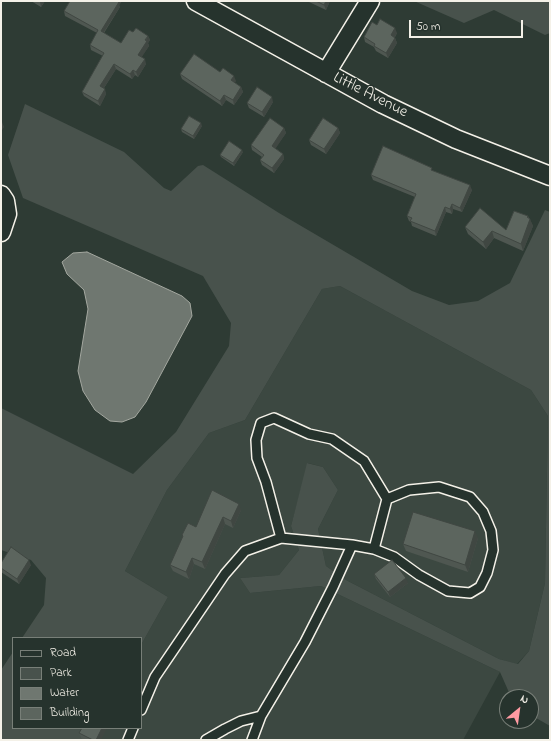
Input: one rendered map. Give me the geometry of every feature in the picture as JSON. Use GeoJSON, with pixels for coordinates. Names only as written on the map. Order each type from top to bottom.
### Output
{"type":"FeatureCollection","features":[{"type":"Feature","properties":{"kind":"street","name":"Little Avenue"},"geometry":{"type":"LineString","coordinates":[[196,1],[383,104],[456,139],[550,176]]}},
{"type":"Feature","properties":{"kind":"street"},"geometry":{"type":"LineString","coordinates":[[326,73],[370,1]]}},
{"type":"Feature","properties":{"kind":"street"},"geometry":{"type":"LineString","coordinates":[[1,195],[5,200],[7,214],[1,232]]}},
{"type":"Feature","properties":{"kind":"lane"},"geometry":{"type":"LineString","coordinates":[[281,538],[266,482],[257,458],[256,440],[261,423],[274,418],[309,434],[332,439],[364,461],[387,499],[374,549]]}},
{"type":"Feature","properties":{"kind":"lane"},"geometry":{"type":"LineString","coordinates":[[142,708],[155,677],[225,574],[245,551],[281,538],[352,545],[374,549],[394,557],[420,576],[448,591],[470,593],[480,587],[487,573],[493,550],[492,531],[483,512],[470,497],[439,487],[409,490],[387,499]]}},
{"type":"Feature","properties":{"kind":"lane"},"geometry":{"type":"LineString","coordinates":[[252,740],[261,716],[305,642],[334,587],[352,545]]}},
{"type":"Feature","properties":{"kind":"lane"},"geometry":{"type":"LineString","coordinates":[[206,740],[230,726],[261,716]]}},
{"type":"Feature","properties":{"kind":"lane"},"geometry":{"type":"LineString","coordinates":[[128,740],[133,729]]}},
{"type":"Feature","properties":{"kind":"shaded area"},"geometry":{"type":"Polygon","coordinates":[[[340,286],[531,390],[548,416],[545,583],[529,651],[517,664],[499,659],[346,580],[326,566],[318,529],[338,490],[323,467],[308,463],[291,526],[299,550],[279,575],[240,578],[250,593],[321,586],[500,672],[463,740],[87,740],[93,729],[142,729],[142,643],[168,597],[125,571],[167,490],[209,433],[245,420],[322,289],[340,286]]]}},
{"type":"Feature","properties":{"kind":"green space"},"geometry":{"type":"Polygon","coordinates":[[[414,1],[550,1],[550,33],[545,35],[494,10],[464,23],[414,1]]]}},
{"type":"Feature","properties":{"kind":"green space"},"geometry":{"type":"Polygon","coordinates":[[[25,104],[124,152],[164,188],[171,191],[198,166],[203,165],[279,213],[412,291],[449,305],[478,301],[510,283],[545,210],[550,212],[550,726],[539,720],[539,689],[507,689],[500,672],[321,586],[250,593],[240,578],[279,575],[299,550],[291,526],[307,463],[323,467],[338,490],[318,529],[326,566],[346,580],[499,659],[518,664],[529,651],[545,583],[548,416],[531,390],[340,286],[322,289],[245,420],[209,433],[167,490],[125,571],[168,597],[142,643],[142,637],[23,637],[44,605],[46,578],[31,560],[1,550],[1,408],[133,474],[176,432],[229,346],[231,323],[203,276],[23,198],[8,155],[25,104]]]}},
{"type":"Feature","properties":{"kind":"green space"},"geometry":{"type":"Polygon","coordinates":[[[12,654],[12,729],[93,729],[87,740],[1,740],[1,670],[12,654]]]}},
{"type":"Feature","properties":{"kind":"water"},"geometry":{"type":"Polygon","coordinates":[[[87,252],[182,296],[190,303],[192,316],[146,402],[135,417],[122,422],[110,421],[95,410],[83,391],[78,371],[88,309],[84,290],[67,274],[62,262],[73,253],[87,252]]]}},
{"type":"Feature","properties":{"kind":"building"},"geometry":{"type":"Polygon","coordinates":[[[70,1],[117,1],[119,2],[101,31],[121,43],[129,30],[133,32],[136,28],[148,36],[145,40],[147,41],[138,55],[145,59],[136,72],[133,70],[130,74],[114,64],[100,86],[105,89],[98,101],[82,92],[104,53],[90,45],[98,30],[64,11],[70,1]]]}},
{"type":"Feature","properties":{"kind":"building"},"geometry":{"type":"Polygon","coordinates":[[[316,1],[326,1],[324,5],[316,1]]]}},
{"type":"Feature","properties":{"kind":"building"},"geometry":{"type":"Polygon","coordinates":[[[380,19],[395,28],[391,35],[395,38],[386,53],[374,46],[375,44],[364,37],[372,22],[377,25],[380,19]]]}},
{"type":"Feature","properties":{"kind":"building"},"geometry":{"type":"Polygon","coordinates":[[[194,54],[220,72],[223,68],[234,76],[231,80],[241,87],[233,100],[224,95],[220,101],[180,74],[194,54]]]}},
{"type":"Feature","properties":{"kind":"building"},"geometry":{"type":"Polygon","coordinates":[[[257,87],[272,97],[262,112],[247,103],[257,87]]]}},
{"type":"Feature","properties":{"kind":"building"},"geometry":{"type":"Polygon","coordinates":[[[189,116],[201,123],[193,136],[181,129],[189,116]]]}},
{"type":"Feature","properties":{"kind":"building"},"geometry":{"type":"Polygon","coordinates":[[[270,118],[284,128],[272,146],[283,154],[272,168],[260,160],[264,155],[251,145],[270,118]]]}},
{"type":"Feature","properties":{"kind":"building"},"geometry":{"type":"Polygon","coordinates":[[[323,118],[338,128],[324,149],[309,140],[323,118]]]}},
{"type":"Feature","properties":{"kind":"building"},"geometry":{"type":"Polygon","coordinates":[[[229,141],[242,150],[233,163],[220,155],[229,141]]]}},
{"type":"Feature","properties":{"kind":"building"},"geometry":{"type":"Polygon","coordinates":[[[383,146],[432,168],[431,170],[470,185],[460,208],[452,204],[450,209],[445,207],[435,231],[410,221],[412,218],[407,216],[416,194],[371,175],[383,146]]]}},
{"type":"Feature","properties":{"kind":"building"},"geometry":{"type":"Polygon","coordinates":[[[480,208],[506,230],[514,211],[528,216],[527,217],[530,219],[521,244],[492,231],[483,242],[465,227],[480,208]]]}},
{"type":"Feature","properties":{"kind":"building"},"geometry":{"type":"Polygon","coordinates":[[[212,490],[239,504],[231,521],[223,517],[202,562],[192,558],[186,572],[170,565],[188,523],[196,527],[212,490]]]}},
{"type":"Feature","properties":{"kind":"building"},"geometry":{"type":"Polygon","coordinates":[[[413,512],[475,531],[465,565],[403,544],[413,512]]]}},
{"type":"Feature","properties":{"kind":"building"},"geometry":{"type":"Polygon","coordinates":[[[11,547],[29,560],[17,579],[1,568],[1,563],[11,547]]]}},
{"type":"Feature","properties":{"kind":"building"},"geometry":{"type":"Polygon","coordinates":[[[392,560],[406,578],[388,592],[374,574],[392,560]]]}},
{"type":"Feature","properties":{"kind":"building"},"geometry":{"type":"Polygon","coordinates":[[[81,729],[102,729],[96,740],[79,733],[81,729]]]}}]}
